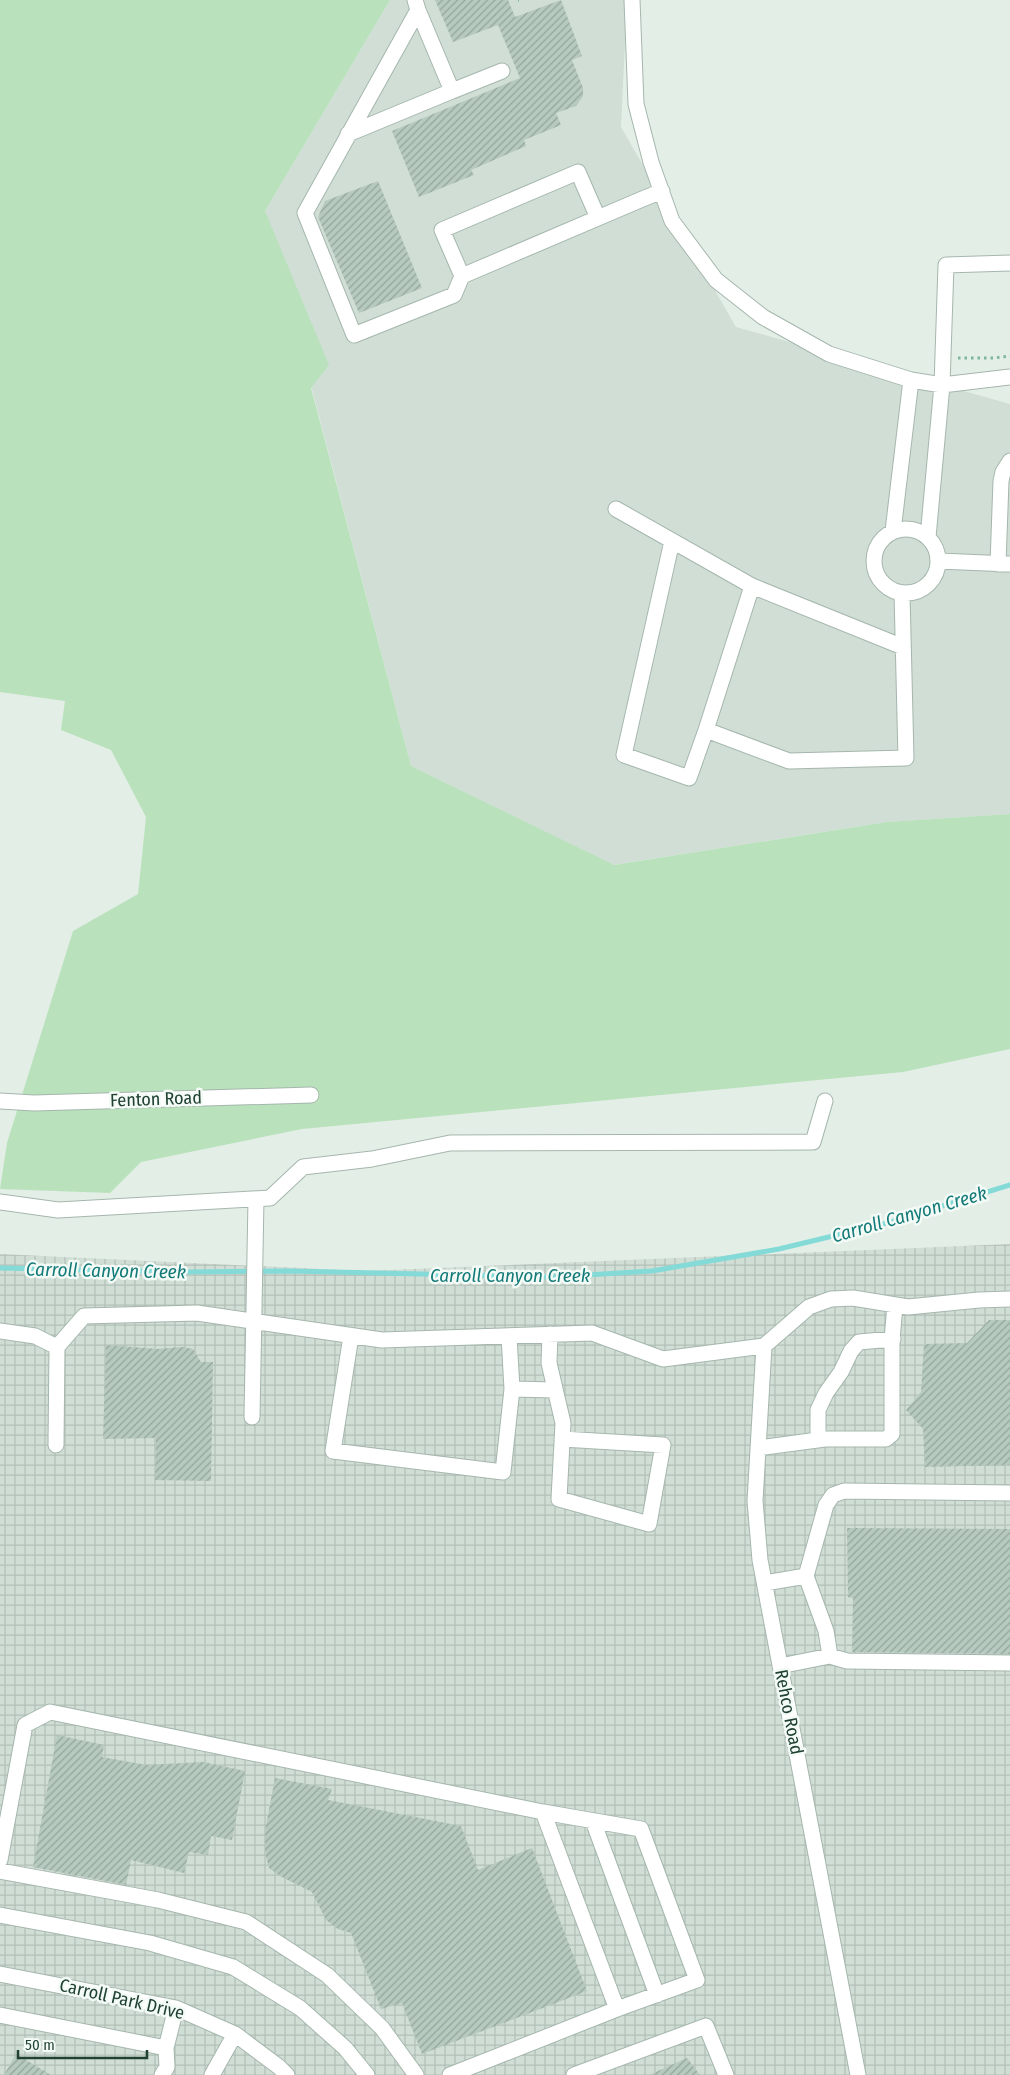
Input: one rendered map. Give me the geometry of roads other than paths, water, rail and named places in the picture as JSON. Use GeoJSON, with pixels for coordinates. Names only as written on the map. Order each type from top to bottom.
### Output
{"type":"FeatureCollection","features":[{"type":"Feature","properties":{"kind":"street"},"geometry":{"type":"LineString","coordinates":[[632,0],[636,104],[651,162],[672,221],[716,280],[763,317],[829,354],[911,380],[942,385],[1010,377]]}},
{"type":"Feature","properties":{"kind":"street"},"geometry":{"type":"LineString","coordinates":[[417,5],[305,213],[354,335],[454,294],[462,276],[662,190]]}},
{"type":"Feature","properties":{"kind":"street"},"geometry":{"type":"LineString","coordinates":[[417,5],[452,91]]}},
{"type":"Feature","properties":{"kind":"street"},"geometry":{"type":"LineString","coordinates":[[348,134],[502,71]]}},
{"type":"Feature","properties":{"kind":"street"},"geometry":{"type":"LineString","coordinates":[[462,276],[442,230],[524,195],[578,172],[598,218]]}},
{"type":"Feature","properties":{"kind":"street"},"geometry":{"type":"LineString","coordinates":[[928,537],[942,385],[946,265],[1010,263]]}},
{"type":"Feature","properties":{"kind":"street"},"geometry":{"type":"LineString","coordinates":[[893,531],[911,380]]}},
{"type":"Feature","properties":{"kind":"street"},"geometry":{"type":"LineString","coordinates":[[939,562],[1004,564],[1005,512],[1001,481],[1003,472],[1010,461]]}},
{"type":"Feature","properties":{"kind":"street"},"geometry":{"type":"LineString","coordinates":[[616,509],[752,586],[903,647]]}},
{"type":"Feature","properties":{"kind":"street"},"geometry":{"type":"LineString","coordinates":[[911,529],[928,537],[938,552],[939,562],[938,571],[928,586],[920,591],[902,594],[893,591],[879,579],[874,561],[879,543],[893,531],[911,529]]}},
{"type":"Feature","properties":{"kind":"street"},"geometry":{"type":"LineString","coordinates":[[672,540],[624,755],[689,778],[752,586]]}},
{"type":"Feature","properties":{"kind":"street"},"geometry":{"type":"LineString","coordinates":[[706,730],[789,761],[906,758],[902,594]]}},
{"type":"Feature","properties":{"kind":"street","name":"Fenton Road"},"geometry":{"type":"LineString","coordinates":[[0,1101],[34,1103],[311,1095]]}},
{"type":"Feature","properties":{"kind":"street"},"geometry":{"type":"LineString","coordinates":[[0,1202],[58,1210],[270,1198],[303,1167],[372,1159],[450,1143],[813,1142],[825,1101]]}},
{"type":"Feature","properties":{"kind":"street"},"geometry":{"type":"LineString","coordinates":[[252,1417],[256,1199]]}},
{"type":"Feature","properties":{"kind":"street"},"geometry":{"type":"LineString","coordinates":[[56,1445],[57,1347],[84,1316],[197,1313],[382,1340],[592,1333],[662,1359],[764,1346],[810,1307],[831,1299],[853,1298],[908,1307],[1010,1299]]}},
{"type":"Feature","properties":{"kind":"street"},"geometry":{"type":"LineString","coordinates":[[758,1448],[818,1440],[886,1439],[892,1434],[895,1305]]}},
{"type":"Feature","properties":{"kind":"street"},"geometry":{"type":"LineString","coordinates":[[0,1331],[34,1336],[57,1347]]}},
{"type":"Feature","properties":{"kind":"street"},"geometry":{"type":"LineString","coordinates":[[550,1334],[549,1363],[562,1423],[559,1500],[649,1524],[662,1445],[562,1439]]}},
{"type":"Feature","properties":{"kind":"street"},"geometry":{"type":"LineString","coordinates":[[351,1336],[333,1451],[503,1472],[512,1389],[509,1336]]}},
{"type":"Feature","properties":{"kind":"street"},"geometry":{"type":"LineString","coordinates":[[818,1440],[818,1410],[826,1393],[841,1372],[851,1351],[860,1342],[893,1339]]}},
{"type":"Feature","properties":{"kind":"street","name":"Rehco Road"},"geometry":{"type":"LineString","coordinates":[[764,1346],[755,1501],[760,1560],[858,2075]]}},
{"type":"Feature","properties":{"kind":"street"},"geometry":{"type":"LineString","coordinates":[[512,1389],[555,1390]]}},
{"type":"Feature","properties":{"kind":"street"},"geometry":{"type":"LineString","coordinates":[[830,1656],[826,1631],[806,1576],[826,1506],[833,1495],[844,1491],[856,1490],[1010,1493]]}},
{"type":"Feature","properties":{"kind":"street"},"geometry":{"type":"LineString","coordinates":[[765,1583],[806,1576]]}},
{"type":"Feature","properties":{"kind":"street"},"geometry":{"type":"LineString","coordinates":[[780,1666],[830,1656],[847,1661],[1010,1663]]}},
{"type":"Feature","properties":{"kind":"street"},"geometry":{"type":"LineString","coordinates":[[0,1860],[25,1724],[50,1712],[543,1812],[641,1828],[697,1980],[617,2009],[450,2075]]}},
{"type":"Feature","properties":{"kind":"street"},"geometry":{"type":"LineString","coordinates":[[543,1812],[617,2009]]}},
{"type":"Feature","properties":{"kind":"street"},"geometry":{"type":"LineString","coordinates":[[593,1821],[657,1995]]}},
{"type":"Feature","properties":{"kind":"street"},"geometry":{"type":"LineString","coordinates":[[0,1871],[158,1900],[246,1922],[327,1975],[382,2028],[416,2075]]}},
{"type":"Feature","properties":{"kind":"street"},"geometry":{"type":"LineString","coordinates":[[0,1915],[150,1942],[233,1967],[300,2008],[345,2048],[367,2075]]}},
{"type":"Feature","properties":{"kind":"street","name":"Carroll Park Drive"},"geometry":{"type":"LineString","coordinates":[[0,1974],[176,2008],[235,2034],[287,2075]]}},
{"type":"Feature","properties":{"kind":"street"},"geometry":{"type":"LineString","coordinates":[[162,2075],[167,2066],[166,2048],[176,2008]]}},
{"type":"Feature","properties":{"kind":"street"},"geometry":{"type":"LineString","coordinates":[[0,2014],[166,2048]]}},
{"type":"Feature","properties":{"kind":"street"},"geometry":{"type":"LineString","coordinates":[[574,2075],[706,2026],[726,2075]]}},
{"type":"Feature","properties":{"kind":"street"},"geometry":{"type":"LineString","coordinates":[[212,2075],[235,2034]]}},
{"type":"Feature","properties":{"kind":"waterway","name":"Carroll Canyon Creek"},"geometry":{"type":"LineString","coordinates":[[0,1268],[191,1272],[289,1271],[554,1277],[652,1271],[779,1249],[891,1222],[1010,1185]]}}]}
